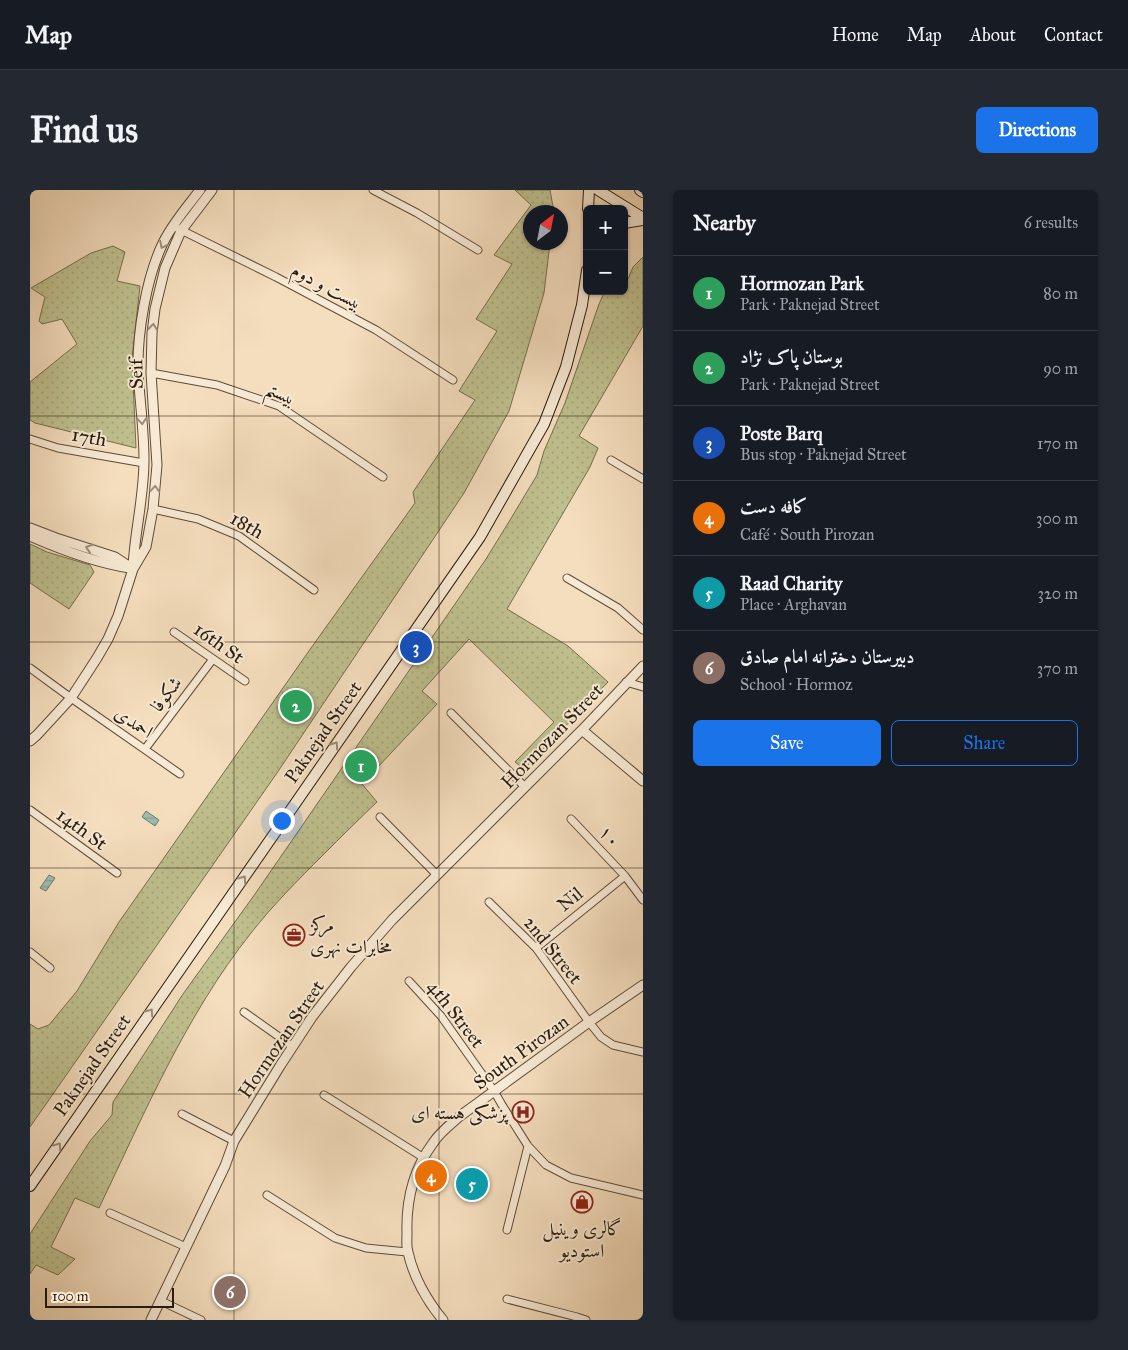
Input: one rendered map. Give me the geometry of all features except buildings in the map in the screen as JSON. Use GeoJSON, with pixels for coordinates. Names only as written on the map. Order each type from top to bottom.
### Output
{"type":"FeatureCollection","features":[{"type":"Feature","properties":{"kind":"main road"},"geometry":{"type":"LineString","coordinates":[[588,205],[589,190]]}},
{"type":"Feature","properties":{"kind":"main road"},"geometry":{"type":"LineString","coordinates":[[598,190],[643,219]]}},
{"type":"Feature","properties":{"kind":"main road"},"geometry":{"type":"LineString","coordinates":[[628,222],[643,219]]}},
{"type":"Feature","properties":{"kind":"main road","name":"Paknejad Street"},"geometry":{"type":"LineString","coordinates":[[30,1186],[480,537],[544,424],[566,367],[583,295]]}},
{"type":"Feature","properties":{"kind":"street","name":"Seif"},"geometry":{"type":"LineString","coordinates":[[30,741],[70,698],[108,639],[118,616],[133,569],[146,547],[153,509],[156,465],[151,373],[155,309],[177,229],[200,190]]}},
{"type":"Feature","properties":{"kind":"street","name":"Seif"},"geometry":{"type":"LineString","coordinates":[[133,569],[144,463],[138,371],[141,318],[148,284],[163,242],[212,190]]}},
{"type":"Feature","properties":{"kind":"street"},"geometry":{"type":"LineString","coordinates":[[373,190],[417,213],[478,250]]}},
{"type":"Feature","properties":{"kind":"street","name":"بیست و دوم"},"geometry":{"type":"LineString","coordinates":[[177,229],[376,330],[453,380]]}},
{"type":"Feature","properties":{"kind":"street"},"geometry":{"type":"LineString","coordinates":[[138,371],[151,373]]}},
{"type":"Feature","properties":{"kind":"street","name":"بیستم"},"geometry":{"type":"LineString","coordinates":[[151,373],[216,385],[279,406],[383,477]]}},
{"type":"Feature","properties":{"kind":"street","name":"17th"},"geometry":{"type":"LineString","coordinates":[[30,439],[58,448],[144,463]]}},
{"type":"Feature","properties":{"kind":"street"},"geometry":{"type":"LineString","coordinates":[[611,460],[643,479]]}},
{"type":"Feature","properties":{"kind":"street"},"geometry":{"type":"LineString","coordinates":[[144,463],[156,465]]}},
{"type":"Feature","properties":{"kind":"street"},"geometry":{"type":"LineString","coordinates":[[140,506],[153,509]]}},
{"type":"Feature","properties":{"kind":"street","name":"18th"},"geometry":{"type":"LineString","coordinates":[[153,509],[198,519],[239,536],[314,590]]}},
{"type":"Feature","properties":{"kind":"street"},"geometry":{"type":"LineString","coordinates":[[30,528],[115,557],[133,569]]}},
{"type":"Feature","properties":{"kind":"street"},"geometry":{"type":"LineString","coordinates":[[30,536],[114,566],[133,569]]}},
{"type":"Feature","properties":{"kind":"street"},"geometry":{"type":"LineString","coordinates":[[567,578],[618,608],[643,630]]}},
{"type":"Feature","properties":{"kind":"street","name":"16th St"},"geometry":{"type":"LineString","coordinates":[[174,632],[245,681]]}},
{"type":"Feature","properties":{"kind":"street","name":"شکوفا"},"geometry":{"type":"LineString","coordinates":[[145,749],[213,659]]}},
{"type":"Feature","properties":{"kind":"street","name":"Hormozan Street"},"geometry":{"type":"LineString","coordinates":[[151,1320],[225,1166],[234,1141],[292,1046],[312,1018],[351,967],[392,920],[582,730],[643,666]]}},
{"type":"Feature","properties":{"kind":"street","name":"احمدی"},"geometry":{"type":"LineString","coordinates":[[30,668],[180,774]]}},
{"type":"Feature","properties":{"kind":"street"},"geometry":{"type":"LineString","coordinates":[[626,682],[643,687]]}},
{"type":"Feature","properties":{"kind":"street"},"geometry":{"type":"LineString","coordinates":[[451,713],[525,787]]}},
{"type":"Feature","properties":{"kind":"street"},"geometry":{"type":"LineString","coordinates":[[582,730],[643,781]]}},
{"type":"Feature","properties":{"kind":"street","name":"14th St"},"geometry":{"type":"LineString","coordinates":[[30,810],[117,873]]}},
{"type":"Feature","properties":{"kind":"street"},"geometry":{"type":"LineString","coordinates":[[380,817],[437,875]]}},
{"type":"Feature","properties":{"kind":"street","name":"۱۰"},"geometry":{"type":"LineString","coordinates":[[571,819],[625,876],[643,900]]}},
{"type":"Feature","properties":{"kind":"street","name":"Nil"},"geometry":{"type":"LineString","coordinates":[[536,948],[625,876]]}},
{"type":"Feature","properties":{"kind":"street","name":"2nd Street"},"geometry":{"type":"LineString","coordinates":[[489,902],[536,948],[601,1037],[614,1045],[643,1052]]}},
{"type":"Feature","properties":{"kind":"street"},"geometry":{"type":"LineString","coordinates":[[30,952],[50,968]]}},
{"type":"Feature","properties":{"kind":"street","name":"4th Street"},"geometry":{"type":"LineString","coordinates":[[409,981],[441,1016],[494,1091],[528,1146],[546,1165],[571,1178],[643,1195]]}},
{"type":"Feature","properties":{"kind":"street","name":"South Pirozan"},"geometry":{"type":"LineString","coordinates":[[443,1320],[427,1299],[407,1252],[406,1215],[415,1175],[424,1158],[443,1131],[460,1116],[643,985]]}},
{"type":"Feature","properties":{"kind":"street"},"geometry":{"type":"LineString","coordinates":[[244,1012],[292,1046]]}},
{"type":"Feature","properties":{"kind":"street"},"geometry":{"type":"LineString","coordinates":[[324,1095],[424,1158]]}},
{"type":"Feature","properties":{"kind":"street"},"geometry":{"type":"LineString","coordinates":[[182,1114],[234,1141]]}},
{"type":"Feature","properties":{"kind":"street"},"geometry":{"type":"LineString","coordinates":[[507,1230],[528,1146]]}},
{"type":"Feature","properties":{"kind":"street"},"geometry":{"type":"LineString","coordinates":[[267,1195],[335,1238],[366,1248],[407,1252]]}},
{"type":"Feature","properties":{"kind":"street"},"geometry":{"type":"LineString","coordinates":[[110,1212],[186,1247]]}},
{"type":"Feature","properties":{"kind":"street"},"geometry":{"type":"LineString","coordinates":[[507,1299],[578,1316],[586,1320]]}},
{"type":"Feature","properties":{"kind":"street"},"geometry":{"type":"LineString","coordinates":[[161,1301],[201,1320]]}},
{"type":"Feature","properties":{"kind":"green space"},"geometry":{"type":"Polygon","coordinates":[[[515,190],[550,190],[553,205],[531,205],[515,190]]]}},
{"type":"Feature","properties":{"kind":"green space"},"geometry":{"type":"Polygon","coordinates":[[[523,216],[523,250],[549,250],[544,293],[509,411],[464,493],[277,773],[30,1127],[30,1024],[38,1029],[49,1025],[77,991],[119,922],[415,503],[413,492],[475,400],[459,391],[497,331],[476,319],[512,264],[494,255],[523,216]]]}},
{"type":"Feature","properties":{"kind":"green space"},"geometry":{"type":"Polygon","coordinates":[[[113,246],[125,252],[117,281],[140,286],[132,358],[136,448],[35,423],[30,420],[30,382],[77,344],[62,319],[42,324],[39,321],[45,297],[31,288],[91,253],[113,246]]]}},
{"type":"Feature","properties":{"kind":"green space"},"geometry":{"type":"Polygon","coordinates":[[[643,257],[643,326],[579,436],[598,448],[590,467],[507,609],[568,646],[608,682],[524,769],[515,762],[554,722],[469,639],[422,691],[437,704],[362,784],[377,802],[304,874],[268,913],[251,933],[206,997],[150,1101],[99,1208],[75,1198],[51,1247],[75,1259],[58,1275],[36,1265],[30,1274],[30,1234],[90,1141],[112,1115],[113,1102],[183,994],[255,894],[486,559],[537,475],[544,451],[565,403],[599,304],[603,295],[628,295],[628,279],[633,267],[643,257]]]}},
{"type":"Feature","properties":{"kind":"green space"},"geometry":{"type":"Polygon","coordinates":[[[30,544],[47,552],[90,565],[94,572],[69,609],[30,583],[30,544]]]}},
{"type":"Feature","properties":{"kind":"shaded area"},"geometry":{"type":"Polygon","coordinates":[[[146,811],[159,820],[155,826],[142,817],[146,811]]]}},
{"type":"Feature","properties":{"kind":"shaded area"},"geometry":{"type":"Polygon","coordinates":[[[49,875],[55,878],[46,891],[40,888],[49,875]]]}},
{"type":"Feature","properties":{"kind":"place","name":"Poste Barq"},"geometry":{"type":"Point","coordinates":[416,647]}},
{"type":"Feature","properties":{"kind":"place","name":"بوستان پاک نژاد"},"geometry":{"type":"Point","coordinates":[296,706]}},
{"type":"Feature","properties":{"kind":"place","name":"Hormozan Park"},"geometry":{"type":"Point","coordinates":[361,766]}},
{"type":"Feature","properties":{"kind":"place","name":"مرکز مخابرات نهری"},"geometry":{"type":"Point","coordinates":[294,935]}},
{"type":"Feature","properties":{"kind":"place","name":"پزشکی هسته ای"},"geometry":{"type":"Point","coordinates":[523,1112]}},
{"type":"Feature","properties":{"kind":"place","name":"کافه دست"},"geometry":{"type":"Point","coordinates":[431,1176]}},
{"type":"Feature","properties":{"kind":"place","name":"Raad Charity"},"geometry":{"type":"Point","coordinates":[472,1184]}},
{"type":"Feature","properties":{"kind":"place","name":"گالری وینیل استودیو"},"geometry":{"type":"Point","coordinates":[582,1202]}},
{"type":"Feature","properties":{"kind":"place","name":"دبیرستان دخترانه امام صادق"},"geometry":{"type":"Point","coordinates":[230,1292]}}]}
